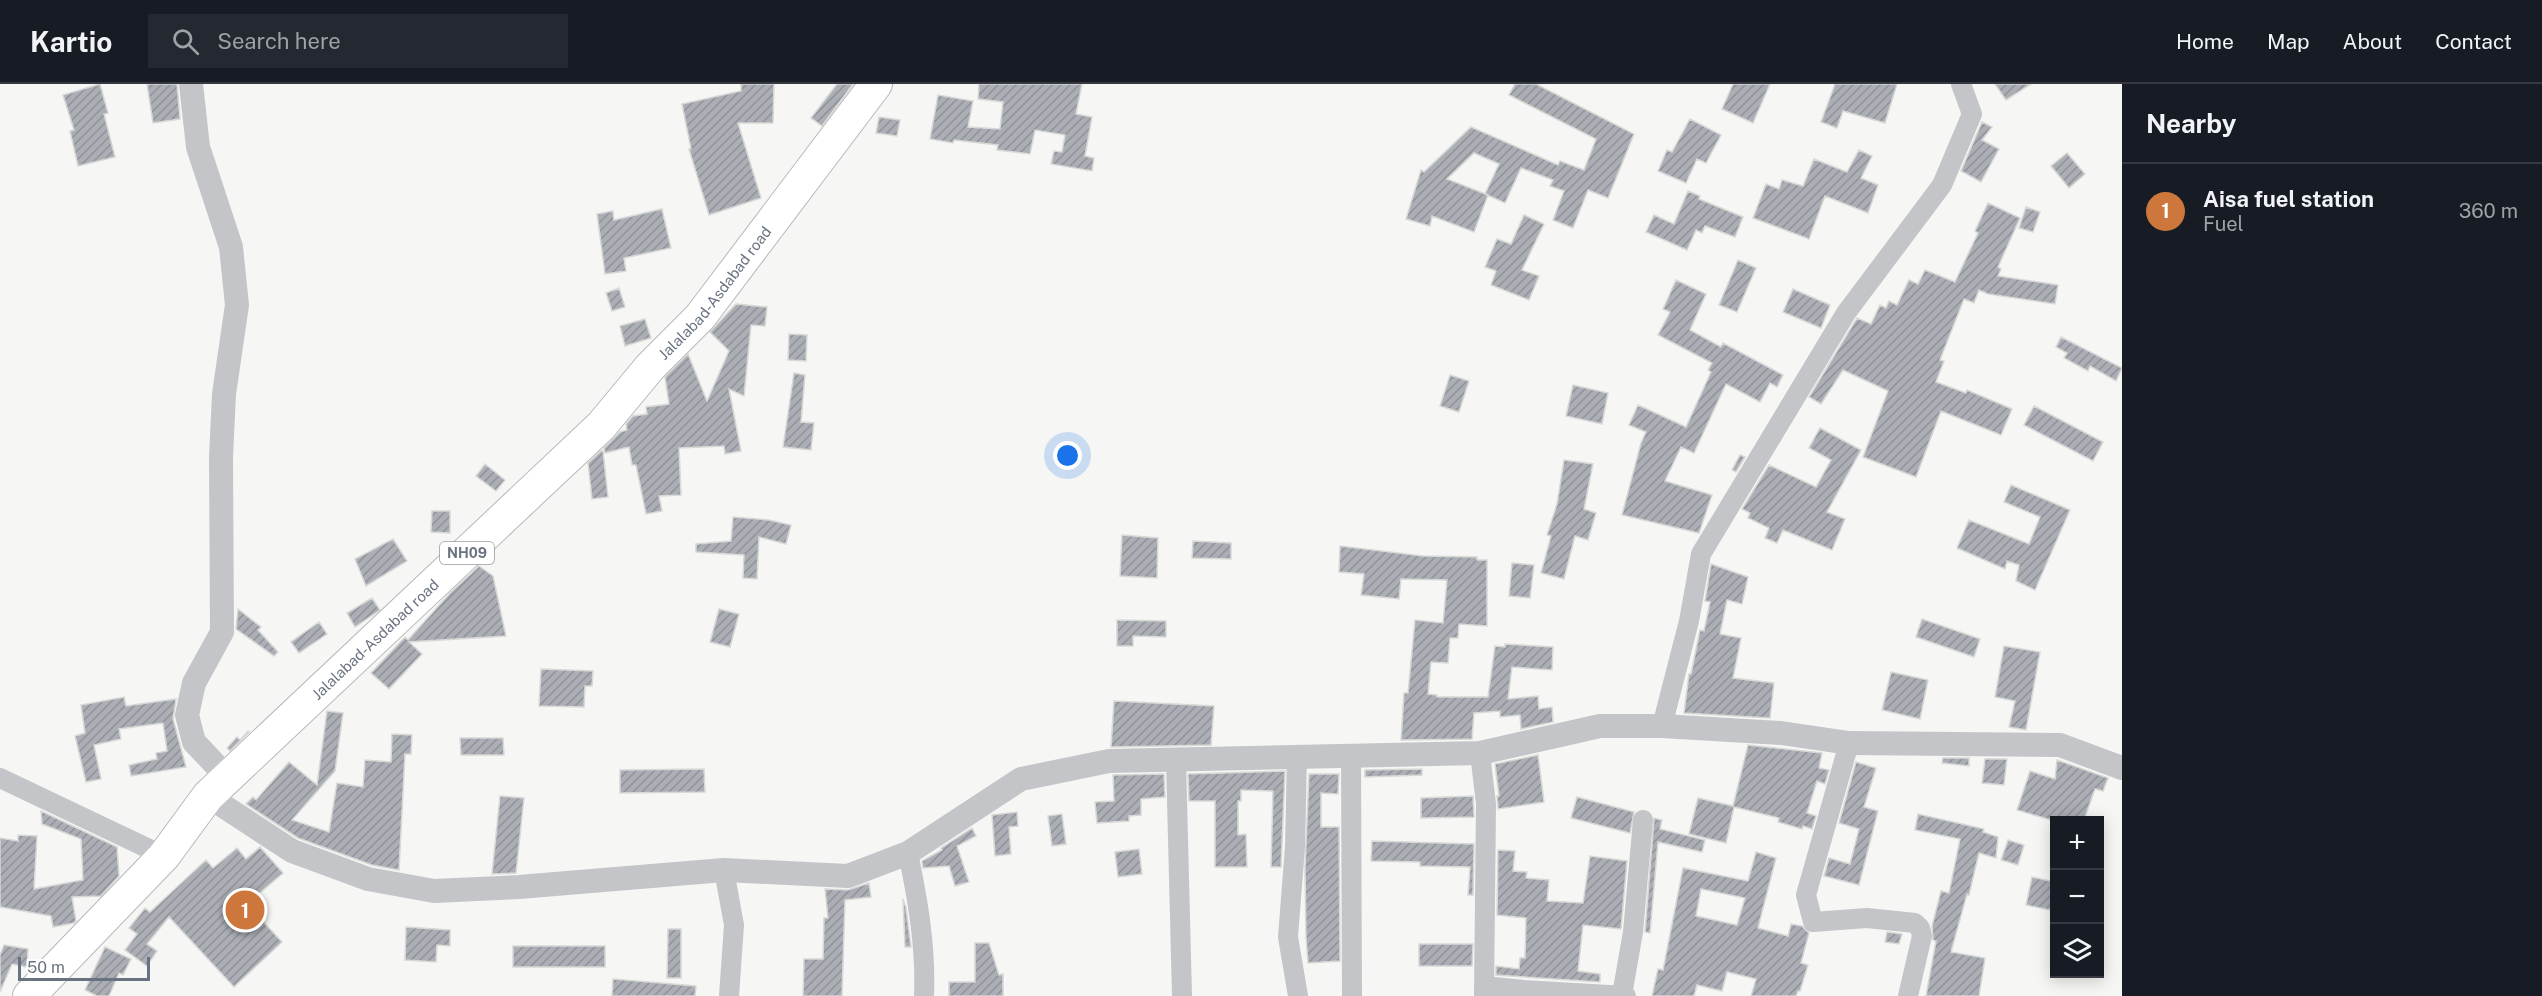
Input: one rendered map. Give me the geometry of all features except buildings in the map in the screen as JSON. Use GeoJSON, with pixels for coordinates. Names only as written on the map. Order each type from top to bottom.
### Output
{"type":"FeatureCollection","features":[{"type":"Feature","properties":{"kind":"main road","name":"Jalalabad-Asdabad road"},"geometry":{"type":"LineString","coordinates":[[29,996],[164,856],[218,787],[601,426],[650,367],[700,317],[876,84]]}},
{"type":"Feature","properties":{"kind":"street"},"geometry":{"type":"LineString","coordinates":[[191,84],[198,147],[231,247],[237,305],[224,394],[222,632],[194,683],[187,715],[194,742],[218,787],[292,851],[368,879],[407,888],[434,891],[519,887],[724,870],[848,876],[908,853],[1021,779],[1109,761],[1480,753],[1600,726],[1662,726],[1781,733],[1849,743],[2060,745],[2122,768]]}},
{"type":"Feature","properties":{"kind":"street"},"geometry":{"type":"LineString","coordinates":[[1662,726],[1689,621],[1701,554],[1846,313],[1942,185],[1972,114],[1961,84]]}},
{"type":"Feature","properties":{"kind":"street"},"geometry":{"type":"LineString","coordinates":[[1849,743],[1806,895],[1810,916],[1813,922],[1867,918],[1915,923],[1920,927],[1922,936],[1908,996]]}},
{"type":"Feature","properties":{"kind":"street"},"geometry":{"type":"LineString","coordinates":[[1480,753],[1486,804],[1484,991],[1524,990],[1624,995],[1644,820]]}},
{"type":"Feature","properties":{"kind":"street"},"geometry":{"type":"LineString","coordinates":[[1352,756],[1352,996]]}},
{"type":"Feature","properties":{"kind":"street"},"geometry":{"type":"LineString","coordinates":[[1297,757],[1295,847],[1288,937],[1298,996]]}},
{"type":"Feature","properties":{"kind":"street"},"geometry":{"type":"LineString","coordinates":[[1176,759],[1182,996]]}},
{"type":"Feature","properties":{"kind":"street"},"geometry":{"type":"LineString","coordinates":[[0,778],[164,856]]}},
{"type":"Feature","properties":{"kind":"street"},"geometry":{"type":"LineString","coordinates":[[908,853],[918,899],[925,961],[924,996]]}},
{"type":"Feature","properties":{"kind":"street"},"geometry":{"type":"LineString","coordinates":[[724,870],[734,925],[729,996]]}},
{"type":"Feature","properties":{"kind":"place","name":"Aisa fuel station"},"geometry":{"type":"Point","coordinates":[245,910]}}]}
